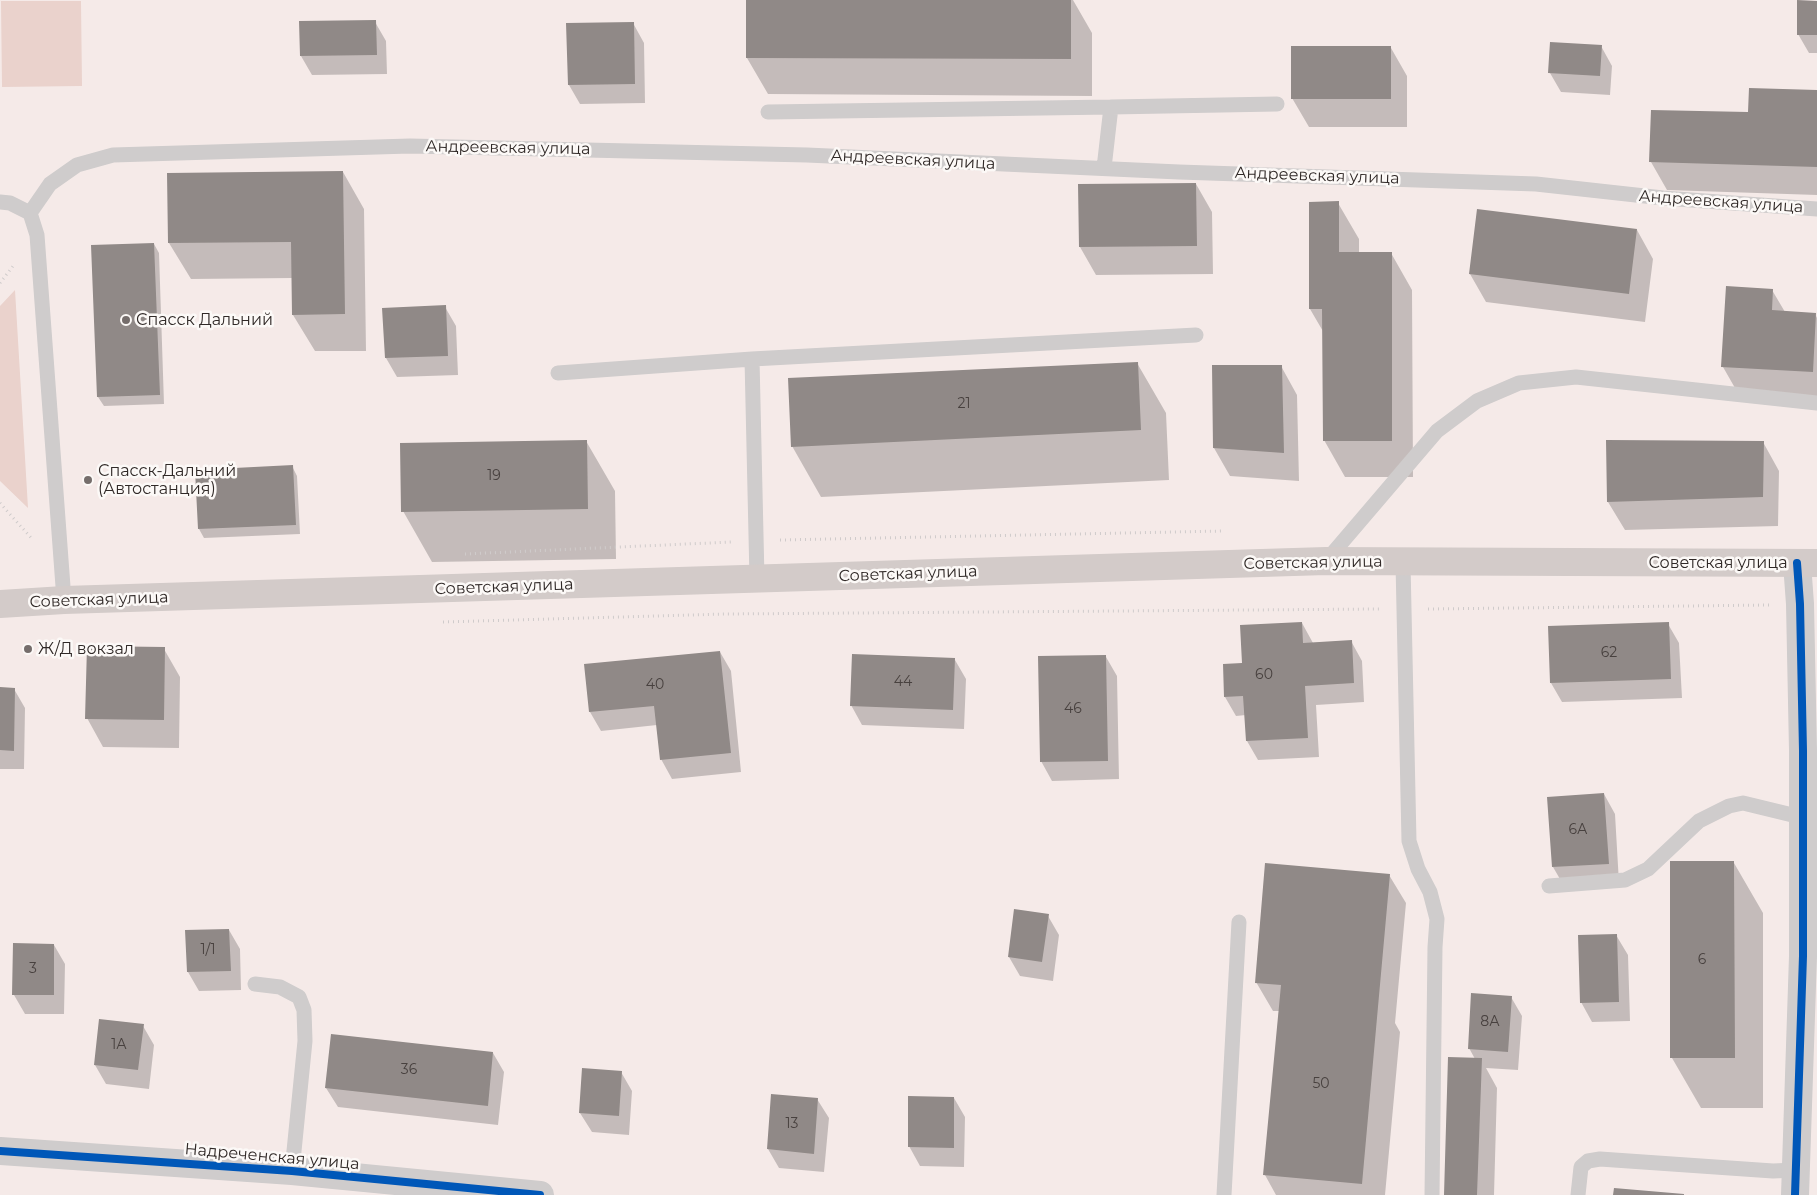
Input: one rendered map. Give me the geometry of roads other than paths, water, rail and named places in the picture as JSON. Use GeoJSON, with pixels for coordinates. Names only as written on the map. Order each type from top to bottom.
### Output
{"type":"FeatureCollection","features":[{"type":"Feature","properties":{"kind":"main road","name":"Советская улица"},"geometry":{"type":"LineString","coordinates":[[0,604],[64,600],[1326,561],[1807,563]]}},
{"type":"Feature","properties":{"kind":"street"},"geometry":{"type":"LineString","coordinates":[[1796,1182],[1803,956],[1810,820],[1800,604],[1807,563]]}},
{"type":"Feature","properties":{"kind":"street","name":"Надреченская улица"},"geometry":{"type":"LineString","coordinates":[[0,1151],[292,1171],[540,1195]]}},
{"type":"Feature","properties":{"kind":"lane"},"geometry":{"type":"LineString","coordinates":[[768,112],[1278,104]]}},
{"type":"Feature","properties":{"kind":"lane"},"geometry":{"type":"LineString","coordinates":[[1104,168],[1111,107]]}},
{"type":"Feature","properties":{"kind":"lane","name":"Андреевская улица"},"geometry":{"type":"LineString","coordinates":[[30,213],[50,184],[77,165],[113,155],[410,146],[807,155],[1536,184],[1663,198],[1817,209]]}},
{"type":"Feature","properties":{"kind":"lane"},"geometry":{"type":"LineString","coordinates":[[0,202],[10,204],[30,213],[37,235],[64,600]]}},
{"type":"Feature","properties":{"kind":"lane"},"geometry":{"type":"LineString","coordinates":[[558,374],[752,359],[1196,335]]}},
{"type":"Feature","properties":{"kind":"lane"},"geometry":{"type":"LineString","coordinates":[[752,359],[757,579]]}},
{"type":"Feature","properties":{"kind":"lane"},"geometry":{"type":"LineString","coordinates":[[1326,561],[1437,431],[1477,401],[1519,383],[1576,378],[1817,403]]}},
{"type":"Feature","properties":{"kind":"lane"},"geometry":{"type":"LineString","coordinates":[[1403,562],[1409,841],[1418,868],[1430,892],[1437,919],[1432,1195]]}},
{"type":"Feature","properties":{"kind":"lane"},"geometry":{"type":"LineString","coordinates":[[1549,886],[1625,880],[1648,869],[1698,821],[1729,806],[1743,802],[1810,820]]}},
{"type":"Feature","properties":{"kind":"lane"},"geometry":{"type":"LineString","coordinates":[[1224,1195],[1239,922]]}},
{"type":"Feature","properties":{"kind":"lane"},"geometry":{"type":"LineString","coordinates":[[255,984],[280,986],[299,997],[304,1010],[305,1041],[292,1171]]}},
{"type":"Feature","properties":{"kind":"lane"},"geometry":{"type":"LineString","coordinates":[[1578,1195],[1581,1167],[1588,1161],[1600,1159],[1773,1172],[1796,1182]]}},
{"type":"Feature","properties":{"kind":"place","name":"Спасск Дальний"},"geometry":{"type":"Point","coordinates":[126,320]}},
{"type":"Feature","properties":{"kind":"place","name":"Спасск-Дальний (Автостанция)"},"geometry":{"type":"Point","coordinates":[88,480]}},
{"type":"Feature","properties":{"kind":"place","name":"Ж/Д вокзал"},"geometry":{"type":"Point","coordinates":[28,649]}}]}
